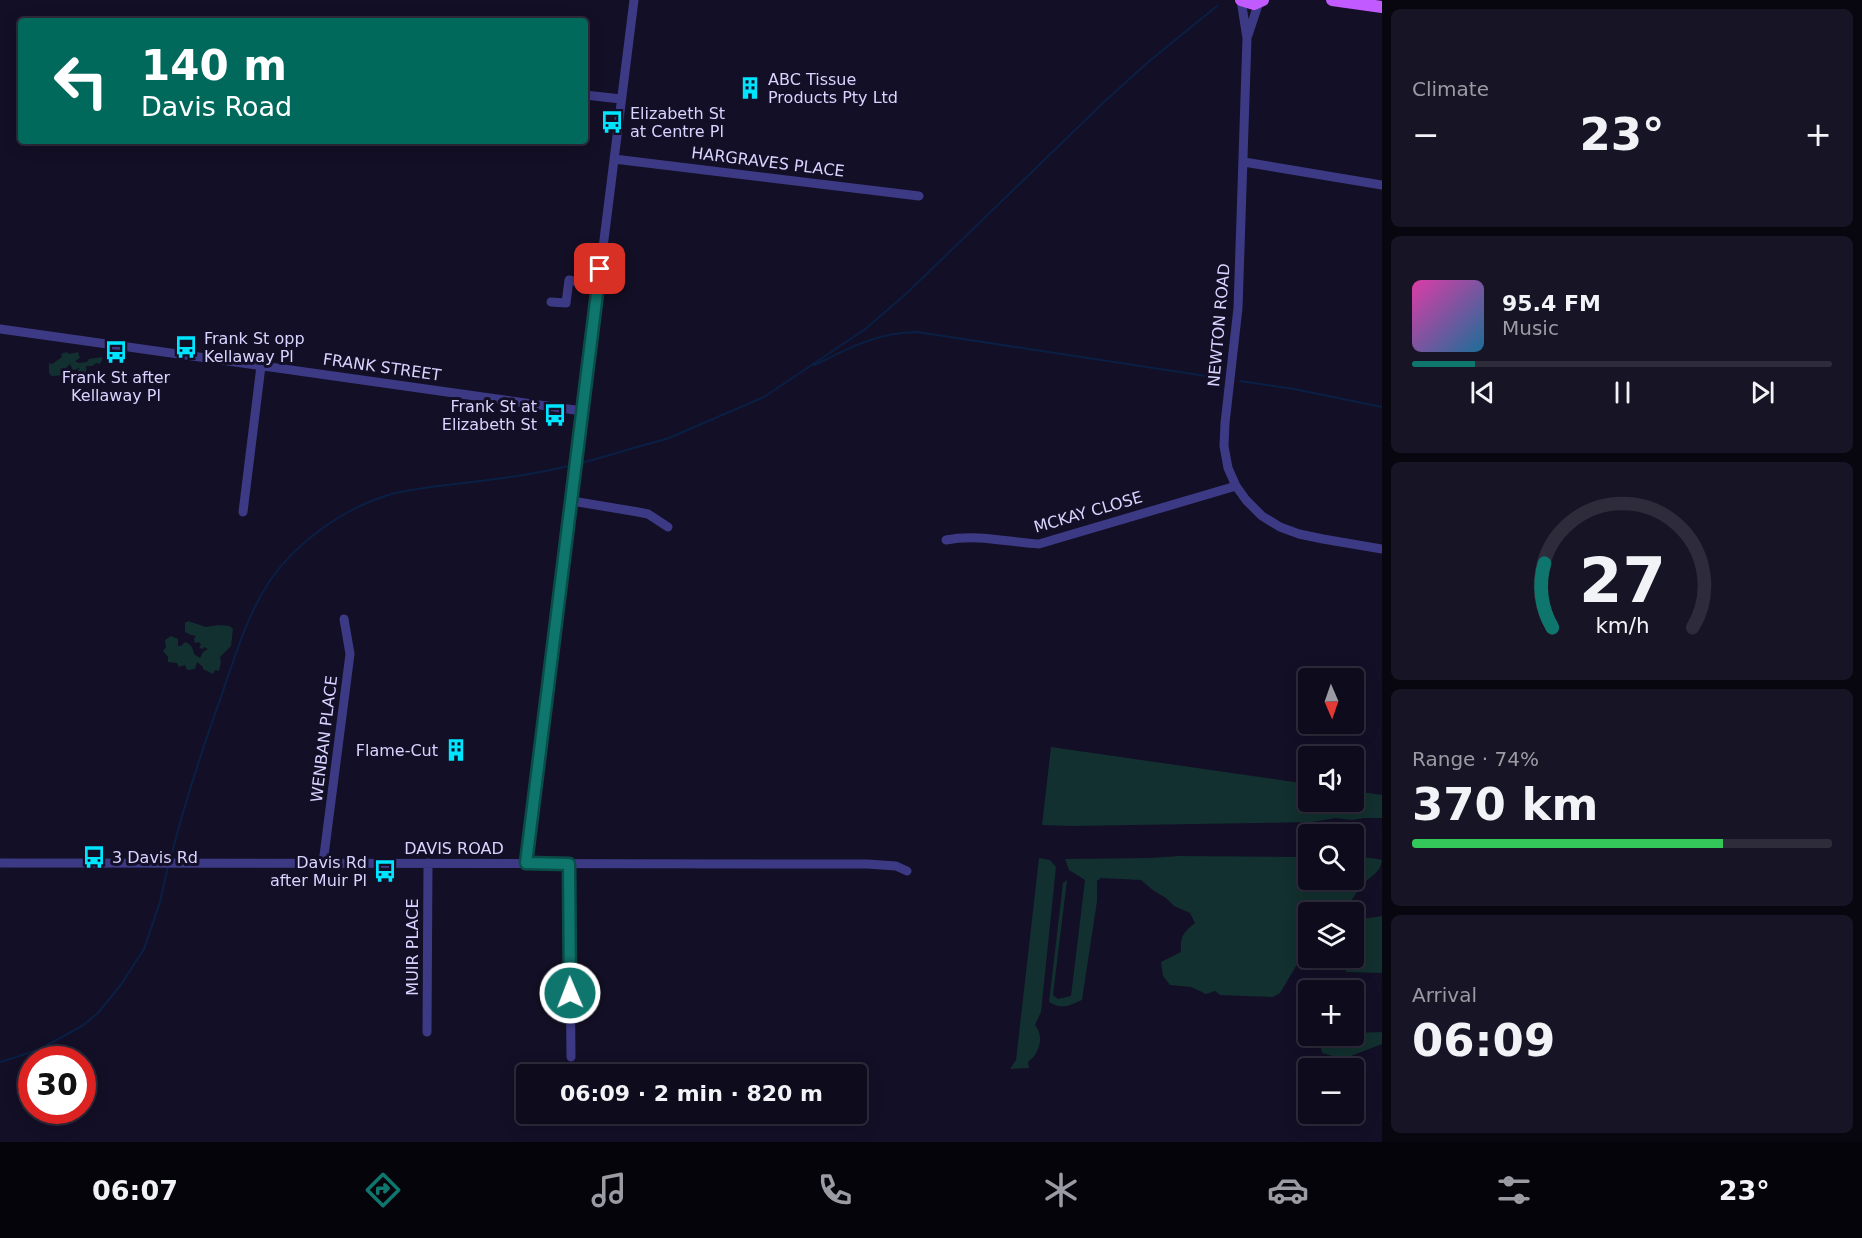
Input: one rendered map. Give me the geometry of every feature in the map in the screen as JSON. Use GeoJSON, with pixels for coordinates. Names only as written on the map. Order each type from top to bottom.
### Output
{"type":"FeatureCollection","features":[{"type":"Feature","properties":{"kind":"main road"},"geometry":{"type":"LineString","coordinates":[[1241,0],[1249,3],[1261,1]]}},
{"type":"Feature","properties":{"kind":"main road"},"geometry":{"type":"LineString","coordinates":[[1332,0],[1382,7]]}},
{"type":"Feature","properties":{"kind":"street"},"geometry":{"type":"LineString","coordinates":[[526,863],[634,0]]}},
{"type":"Feature","properties":{"kind":"street","name":"NEWTON ROAD"},"geometry":{"type":"LineString","coordinates":[[1241,0],[1247,38],[1244,162],[1238,308],[1225,423],[1224,446],[1228,468],[1236,486],[1246,500],[1262,516],[1280,527],[1315,538],[1382,549]]}},
{"type":"Feature","properties":{"kind":"street"},"geometry":{"type":"LineString","coordinates":[[1247,38],[1253,16],[1261,1]]}},
{"type":"Feature","properties":{"kind":"street"},"geometry":{"type":"LineString","coordinates":[[588,95],[621,99]]}},
{"type":"Feature","properties":{"kind":"street","name":"HARGRAVES PLACE"},"geometry":{"type":"LineString","coordinates":[[614,159],[919,196]]}},
{"type":"Feature","properties":{"kind":"street"},"geometry":{"type":"LineString","coordinates":[[1244,162],[1382,185]]}},
{"type":"Feature","properties":{"kind":"street"},"geometry":{"type":"LineString","coordinates":[[551,302],[566,303],[569,280],[593,285],[598,289]]}},
{"type":"Feature","properties":{"kind":"street","name":"FRANK STREET"},"geometry":{"type":"LineString","coordinates":[[0,329],[582,411]]}},
{"type":"Feature","properties":{"kind":"street"},"geometry":{"type":"LineString","coordinates":[[243,512],[261,366]]}},
{"type":"Feature","properties":{"kind":"street","name":"MCKAY CLOSE"},"geometry":{"type":"LineString","coordinates":[[946,540],[976,537],[1013,543],[1039,544],[1236,486]]}},
{"type":"Feature","properties":{"kind":"street"},"geometry":{"type":"LineString","coordinates":[[572,501],[648,514],[669,527]]}},
{"type":"Feature","properties":{"kind":"street","name":"WENBAN PLACE"},"geometry":{"type":"LineString","coordinates":[[323,863],[350,654],[344,619]]}},
{"type":"Feature","properties":{"kind":"street","name":"DAVIS ROAD"},"geometry":{"type":"LineString","coordinates":[[0,863],[867,864],[896,867],[907,871]]}},
{"type":"Feature","properties":{"kind":"street","name":"MUIR PLACE"},"geometry":{"type":"LineString","coordinates":[[427,1032],[428,863]]}},
{"type":"Feature","properties":{"kind":"street"},"geometry":{"type":"LineString","coordinates":[[569,864],[571,1058]]}},
{"type":"Feature","properties":{"kind":"green space"},"geometry":{"type":"Polygon","coordinates":[[[67,352],[69,354],[78,352],[80,358],[75,361],[79,363],[102,357],[102,360],[100,364],[86,366],[87,375],[77,376],[76,372],[80,368],[70,371],[72,368],[70,364],[65,369],[66,375],[52,376],[49,373],[49,363],[52,364],[62,357],[61,354],[67,352]]]}},
{"type":"Feature","properties":{"kind":"green space"},"geometry":{"type":"Polygon","coordinates":[[[188,621],[206,627],[218,625],[230,626],[233,629],[231,646],[220,657],[219,671],[215,670],[213,674],[203,669],[197,662],[195,669],[187,670],[185,665],[179,667],[177,663],[168,662],[168,657],[163,651],[166,647],[165,640],[171,636],[178,639],[178,646],[185,642],[189,644],[194,654],[200,658],[208,649],[199,648],[201,645],[199,642],[195,643],[194,639],[196,636],[185,632],[185,623],[188,621]]]}},
{"type":"Feature","properties":{"kind":"green space"},"geometry":{"type":"Polygon","coordinates":[[[1051,747],[1298,783],[1298,812],[1364,812],[1364,793],[1382,795],[1382,818],[1352,820],[1336,818],[1312,822],[1042,825],[1051,747]]]}},
{"type":"Feature","properties":{"kind":"green space"},"geometry":{"type":"Polygon","coordinates":[[[1298,857],[1298,890],[1358,890],[1349,902],[1298,902],[1298,963],[1280,993],[1273,997],[1220,995],[1215,991],[1206,994],[1191,987],[1170,985],[1163,976],[1161,962],[1181,952],[1183,935],[1195,923],[1190,913],[1174,906],[1141,880],[1101,878],[1097,881],[1097,901],[1082,1000],[1065,1006],[1049,1002],[1063,883],[1067,880],[1053,995],[1058,999],[1071,996],[1085,880],[1069,870],[1065,859],[1298,857]]]}},
{"type":"Feature","properties":{"kind":"green space"},"geometry":{"type":"Polygon","coordinates":[[[1039,858],[1050,860],[1056,867],[1041,1012],[1035,1025],[1040,1040],[1038,1050],[1028,1062],[1029,1068],[1010,1069],[1016,1060],[1039,858]]]}},
{"type":"Feature","properties":{"kind":"green space"},"geometry":{"type":"Polygon","coordinates":[[[1364,858],[1382,860],[1377,872],[1364,883],[1364,858]]]}},
{"type":"Feature","properties":{"kind":"green space"},"geometry":{"type":"Polygon","coordinates":[[[1382,916],[1382,973],[1346,972],[1345,968],[1364,968],[1364,919],[1382,916]]]}},
{"type":"Feature","properties":{"kind":"green space"},"geometry":{"type":"Polygon","coordinates":[[[1382,1032],[1382,1044],[1346,1058],[1322,1053],[1321,1046],[1364,1046],[1364,1033],[1382,1032]]]}},
{"type":"Feature","properties":{"kind":"waterway"},"geometry":{"type":"LineString","coordinates":[[578,464],[669,438],[764,397],[864,330],[907,293],[1103,103],[1147,63],[1217,6]]}},
{"type":"Feature","properties":{"kind":"waterway"},"geometry":{"type":"LineString","coordinates":[[815,365],[877,338],[917,332],[1219,378]]}},
{"type":"Feature","properties":{"kind":"waterway"},"geometry":{"type":"LineString","coordinates":[[1240,381],[1294,389],[1382,407]]}},
{"type":"Feature","properties":{"kind":"waterway"},"geometry":{"type":"LineString","coordinates":[[170,861],[194,776],[243,634],[271,579],[294,552],[338,518],[388,495],[422,488],[529,474],[572,465]]}},
{"type":"Feature","properties":{"kind":"waterway"},"geometry":{"type":"LineString","coordinates":[[0,1062],[38,1050],[82,1026],[98,1013],[120,986],[144,949],[160,902],[168,866]]}},
{"type":"Feature","properties":{"kind":"place","name":"ABC Tissue Products Pty Ltd"},"geometry":{"type":"Point","coordinates":[750,88]}},
{"type":"Feature","properties":{"kind":"place","name":"Elizabeth St at Centre Pl"},"geometry":{"type":"Point","coordinates":[612,122]}},
{"type":"Feature","properties":{"kind":"place","name":"Frank St opp Kellaway Pl"},"geometry":{"type":"Point","coordinates":[186,347]}},
{"type":"Feature","properties":{"kind":"place","name":"Frank St after Kellaway Pl"},"geometry":{"type":"Point","coordinates":[116,352]}},
{"type":"Feature","properties":{"kind":"place","name":"Frank St at Elizabeth St"},"geometry":{"type":"Point","coordinates":[555,415]}},
{"type":"Feature","properties":{"kind":"place","name":"Flame-Cut"},"geometry":{"type":"Point","coordinates":[456,750]}},
{"type":"Feature","properties":{"kind":"place","name":"3 Davis Rd"},"geometry":{"type":"Point","coordinates":[94,857]}},
{"type":"Feature","properties":{"kind":"place","name":"Davis Rd after Muir Pl"},"geometry":{"type":"Point","coordinates":[385,871]}},
{"type":"Feature","properties":{"kind":"route"},"geometry":{"type":"LineString","coordinates":[[570,993],[569,864],[526,863],[600,269]]}}]}
